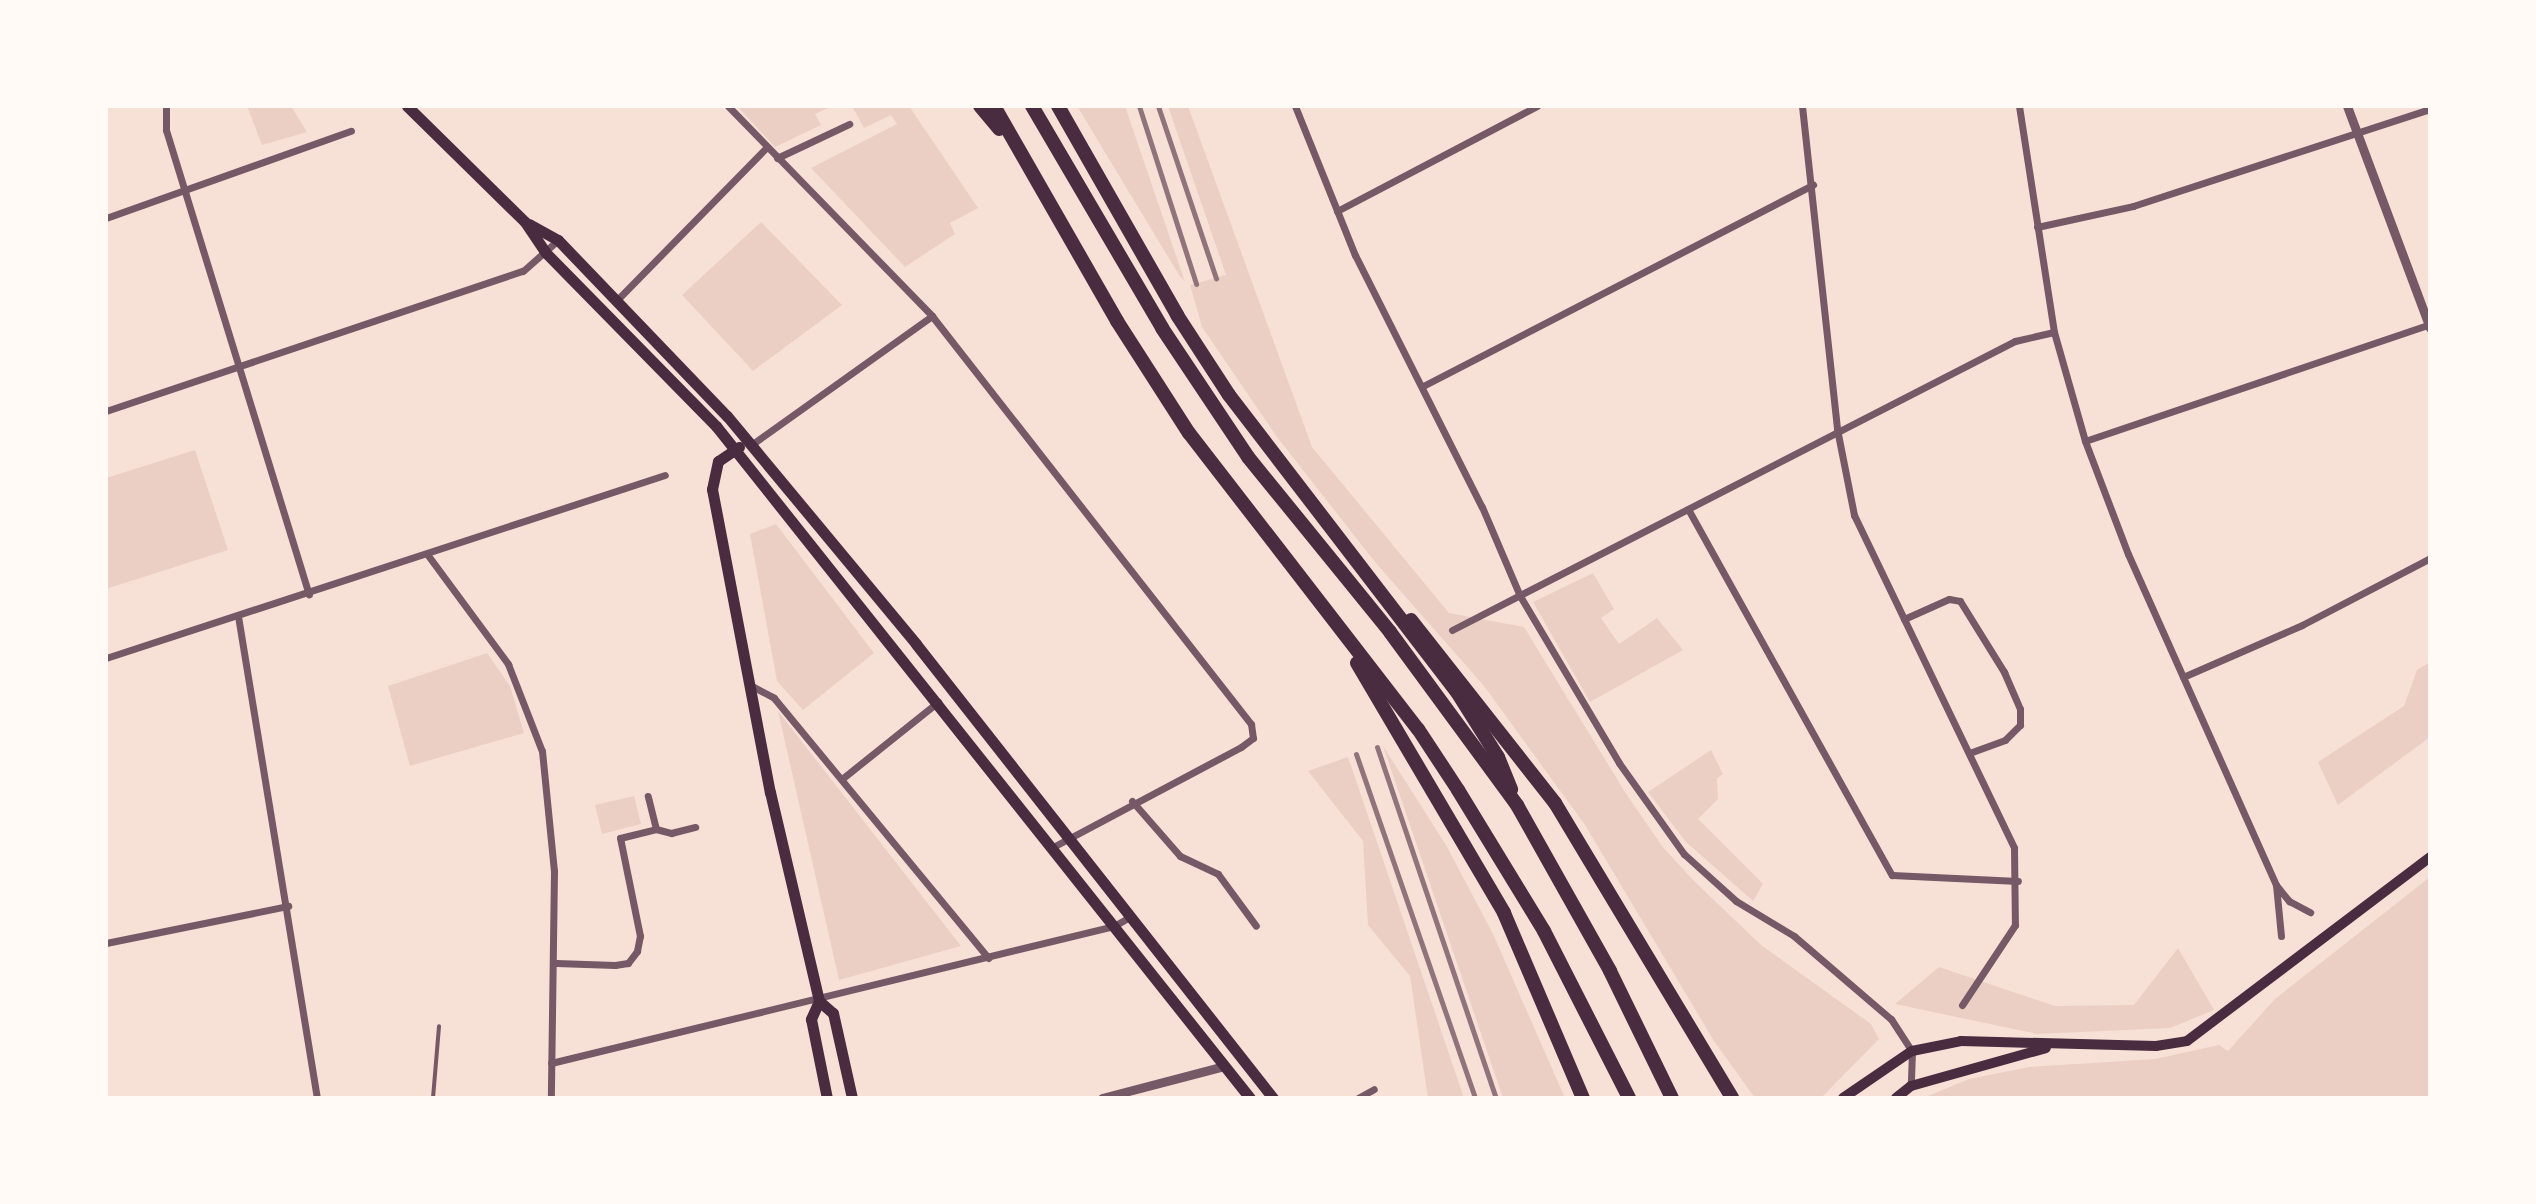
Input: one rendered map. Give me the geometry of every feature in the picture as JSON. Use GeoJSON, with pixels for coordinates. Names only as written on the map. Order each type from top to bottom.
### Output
{"type":"FeatureCollection","features":[{"type":"Feature","properties":{"kind":"highway"},"geometry":{"type":"LineString","coordinates":[[980,106],[1023,157]]}},
{"type":"Feature","properties":{"kind":"highway"},"geometry":{"type":"LineString","coordinates":[[994,106],[1153,378],[1307,586],[1418,729],[1489,840],[1576,991],[1629,1098]]}},
{"type":"Feature","properties":{"kind":"highway"},"geometry":{"type":"LineString","coordinates":[[1032,106],[1162,328],[1248,457],[1390,632],[1517,805],[1610,971],[1672,1098]]}},
{"type":"Feature","properties":{"kind":"highway"},"geometry":{"type":"LineString","coordinates":[[1058,106],[1177,315],[1229,395],[1382,592],[1474,718],[1498,757],[1517,805]]}},
{"type":"Feature","properties":{"kind":"highway"},"geometry":{"type":"LineString","coordinates":[[1307,586],[1405,738],[1504,913],[1583,1098]]}},
{"type":"Feature","properties":{"kind":"highway"},"geometry":{"type":"LineString","coordinates":[[1382,592],[1429,636],[1555,803],[1735,1098]]}},
{"type":"Feature","properties":{"kind":"main road"},"geometry":{"type":"LineString","coordinates":[[407,106],[525,222],[546,253],[733,448],[1250,1098]]}},
{"type":"Feature","properties":{"kind":"main road"},"geometry":{"type":"LineString","coordinates":[[525,222],[558,240],[751,445],[1068,836],[1273,1098]]}},
{"type":"Feature","properties":{"kind":"main road"},"geometry":{"type":"LineString","coordinates":[[751,445],[733,448],[718,461],[712,489],[750,685],[819,1001],[811,1019],[827,1098]]}},
{"type":"Feature","properties":{"kind":"main road"},"geometry":{"type":"LineString","coordinates":[[1843,1098],[1912,1051],[1961,1041],[2056,1046],[2187,1041],[2430,857]]}},
{"type":"Feature","properties":{"kind":"main road"},"geometry":{"type":"LineString","coordinates":[[819,1001],[833,1013],[852,1098]]}},
{"type":"Feature","properties":{"kind":"main road"},"geometry":{"type":"LineString","coordinates":[[1896,1098],[1911,1086],[2056,1046]]}},
{"type":"Feature","properties":{"kind":"street"},"geometry":{"type":"LineString","coordinates":[[166,106],[166,130],[309,594]]}},
{"type":"Feature","properties":{"kind":"street"},"geometry":{"type":"LineString","coordinates":[[728,106],[932,316],[1248,720],[1253,738],[1132,801],[1053,847]]}},
{"type":"Feature","properties":{"kind":"street"},"geometry":{"type":"LineString","coordinates":[[1295,106],[1374,295],[1423,386],[1520,596],[1619,763],[1684,854],[1736,901],[1794,936],[1891,1019],[1912,1051],[1911,1086]]}},
{"type":"Feature","properties":{"kind":"street"},"geometry":{"type":"LineString","coordinates":[[1337,211],[1537,106]]}},
{"type":"Feature","properties":{"kind":"street"},"geometry":{"type":"LineString","coordinates":[[1802,106],[1813,185],[1837,429],[1854,515],[2014,848],[2018,881],[2015,925],[1962,1005]]}},
{"type":"Feature","properties":{"kind":"street"},"geometry":{"type":"LineString","coordinates":[[2019,106],[2054,332],[2085,441],[2116,526],[2276,885],[2289,901],[2310,912]]}},
{"type":"Feature","properties":{"kind":"street"},"geometry":{"type":"LineString","coordinates":[[2085,441],[2429,325],[2347,106]]}},
{"type":"Feature","properties":{"kind":"street"},"geometry":{"type":"LineString","coordinates":[[2037,227],[2133,206],[2355,130],[2430,109]]}},
{"type":"Feature","properties":{"kind":"street"},"geometry":{"type":"LineString","coordinates":[[777,158],[849,124]]}},
{"type":"Feature","properties":{"kind":"street"},"geometry":{"type":"LineString","coordinates":[[106,218],[351,131]]}},
{"type":"Feature","properties":{"kind":"street"},"geometry":{"type":"LineString","coordinates":[[617,300],[767,147]]}},
{"type":"Feature","properties":{"kind":"street"},"geometry":{"type":"LineString","coordinates":[[1423,386],[1813,185]]}},
{"type":"Feature","properties":{"kind":"street"},"geometry":{"type":"LineString","coordinates":[[106,411],[523,271],[558,240]]}},
{"type":"Feature","properties":{"kind":"street"},"geometry":{"type":"LineString","coordinates":[[751,445],[932,316]]}},
{"type":"Feature","properties":{"kind":"street"},"geometry":{"type":"LineString","coordinates":[[1452,630],[1837,429],[2015,341],[2054,332]]}},
{"type":"Feature","properties":{"kind":"street"},"geometry":{"type":"LineString","coordinates":[[106,658],[665,475]]}},
{"type":"Feature","properties":{"kind":"street"},"geometry":{"type":"LineString","coordinates":[[1688,509],[1892,875],[2018,881]]}},
{"type":"Feature","properties":{"kind":"street"},"geometry":{"type":"LineString","coordinates":[[427,554],[508,664],[531,716],[542,751],[554,871],[556,963],[551,1098]]}},
{"type":"Feature","properties":{"kind":"street"},"geometry":{"type":"LineString","coordinates":[[2183,677],[2302,625],[2430,558]]}},
{"type":"Feature","properties":{"kind":"street"},"geometry":{"type":"LineString","coordinates":[[1904,619],[1949,599],[1960,601],[2004,672],[2020,709],[2020,725],[2005,740],[1969,753]]}},
{"type":"Feature","properties":{"kind":"street"},"geometry":{"type":"LineString","coordinates":[[238,616],[288,906],[317,1098]]}},
{"type":"Feature","properties":{"kind":"street"},"geometry":{"type":"LineString","coordinates":[[750,685],[774,698],[843,778],[988,958]]}},
{"type":"Feature","properties":{"kind":"street"},"geometry":{"type":"LineString","coordinates":[[843,778],[938,702]]}},
{"type":"Feature","properties":{"kind":"street"},"geometry":{"type":"LineString","coordinates":[[648,796],[656,829]]}},
{"type":"Feature","properties":{"kind":"street"},"geometry":{"type":"LineString","coordinates":[[1132,801],[1180,856],[1218,874],[1256,926]]}},
{"type":"Feature","properties":{"kind":"street"},"geometry":{"type":"LineString","coordinates":[[556,963],[628,963],[637,951],[640,936],[620,838],[656,829],[671,833],[695,827]]}},
{"type":"Feature","properties":{"kind":"street"},"geometry":{"type":"LineString","coordinates":[[2276,885],[2281,936]]}},
{"type":"Feature","properties":{"kind":"street"},"geometry":{"type":"LineString","coordinates":[[106,943],[288,906]]}},
{"type":"Feature","properties":{"kind":"street"},"geometry":{"type":"LineString","coordinates":[[551,1063],[819,1001],[1114,926],[1131,916]]}},
{"type":"Feature","properties":{"kind":"street"},"geometry":{"type":"LineString","coordinates":[[1102,1098],[1224,1066]]}},
{"type":"Feature","properties":{"kind":"street"},"geometry":{"type":"LineString","coordinates":[[1358,1098],[1374,1089]]}},
{"type":"Feature","properties":{"kind":"lane"},"geometry":{"type":"LineString","coordinates":[[433,1098],[439,1026]]}},
{"type":"Feature","properties":{"kind":"shaded area"},"geometry":{"type":"Polygon","coordinates":[[[247,106],[291,106],[307,132],[262,145],[247,106]]]}},
{"type":"Feature","properties":{"kind":"shaded area"},"geometry":{"type":"Polygon","coordinates":[[[737,106],[832,106],[815,114],[821,125],[775,147],[737,106]]]}},
{"type":"Feature","properties":{"kind":"shaded area"},"geometry":{"type":"Polygon","coordinates":[[[852,106],[909,106],[978,208],[950,223],[955,234],[905,267],[811,168],[897,124],[891,115],[864,128],[852,106]]]}},
{"type":"Feature","properties":{"kind":"shaded area"},"geometry":{"type":"Polygon","coordinates":[[[1077,106],[1125,106],[1185,282],[1179,275],[1077,106]]]}},
{"type":"Feature","properties":{"kind":"shaded area"},"geometry":{"type":"Polygon","coordinates":[[[1168,106],[1188,106],[1312,447],[1449,613],[1524,627],[1625,792],[1662,846],[1694,881],[1761,945],[1871,1024],[1879,1039],[1821,1098],[1755,1098],[1714,1041],[1585,825],[1484,686],[1375,562],[1277,437],[1202,327],[1190,285],[1226,275],[1168,106]]]}},
{"type":"Feature","properties":{"kind":"shaded area"},"geometry":{"type":"Polygon","coordinates":[[[761,222],[842,305],[753,371],[682,295],[761,222]]]}},
{"type":"Feature","properties":{"kind":"shaded area"},"geometry":{"type":"Polygon","coordinates":[[[195,450],[228,550],[106,589],[106,478],[195,450]]]}},
{"type":"Feature","properties":{"kind":"shaded area"},"geometry":{"type":"Polygon","coordinates":[[[776,524],[874,653],[803,710],[777,681],[750,534],[776,524]]]}},
{"type":"Feature","properties":{"kind":"shaded area"},"geometry":{"type":"Polygon","coordinates":[[[1593,573],[1614,609],[1601,618],[1619,644],[1657,618],[1683,650],[1590,702],[1533,602],[1593,573]]]}},
{"type":"Feature","properties":{"kind":"shaded area"},"geometry":{"type":"Polygon","coordinates":[[[487,653],[510,686],[524,733],[410,766],[388,686],[487,653]]]}},
{"type":"Feature","properties":{"kind":"shaded area"},"geometry":{"type":"Polygon","coordinates":[[[2430,662],[2430,737],[2338,805],[2318,762],[2404,706],[2417,670],[2430,662]]]}},
{"type":"Feature","properties":{"kind":"shaded area"},"geometry":{"type":"Polygon","coordinates":[[[778,711],[961,946],[839,980],[778,711]]]}},
{"type":"Feature","properties":{"kind":"shaded area"},"geometry":{"type":"Polygon","coordinates":[[[1383,746],[1446,845],[1493,934],[1565,1098],[1503,1098],[1383,746]]]}},
{"type":"Feature","properties":{"kind":"shaded area"},"geometry":{"type":"Polygon","coordinates":[[[1711,750],[1723,774],[1717,778],[1718,799],[1698,819],[1763,884],[1753,901],[1686,842],[1648,792],[1711,750]]]}},
{"type":"Feature","properties":{"kind":"shaded area"},"geometry":{"type":"Polygon","coordinates":[[[1348,757],[1464,1098],[1428,1098],[1410,976],[1368,925],[1363,841],[1308,771],[1348,757]]]}},
{"type":"Feature","properties":{"kind":"shaded area"},"geometry":{"type":"Polygon","coordinates":[[[634,796],[641,824],[602,834],[595,805],[634,796]]]}},
{"type":"Feature","properties":{"kind":"shaded area"},"geometry":{"type":"Polygon","coordinates":[[[2430,877],[2430,1098],[1923,1098],[1969,1079],[2029,1067],[2155,1059],[2219,1045],[2228,1051],[2275,999],[2430,877]]]}},
{"type":"Feature","properties":{"kind":"shaded area"},"geometry":{"type":"Polygon","coordinates":[[[2178,948],[2214,1010],[2170,1028],[2037,1034],[1895,1004],[1939,967],[2055,1006],[2134,1005],[2178,948]]]}},
{"type":"Feature","properties":{"kind":"railway"},"geometry":{"type":"LineString","coordinates":[[1139,106],[1196,284]]}},
{"type":"Feature","properties":{"kind":"railway"},"geometry":{"type":"LineString","coordinates":[[1158,106],[1216,278]]}},
{"type":"Feature","properties":{"kind":"railway"},"geometry":{"type":"LineString","coordinates":[[1377,747],[1496,1098]]}},
{"type":"Feature","properties":{"kind":"railway"},"geometry":{"type":"LineString","coordinates":[[1356,754],[1475,1098]]}}]}
